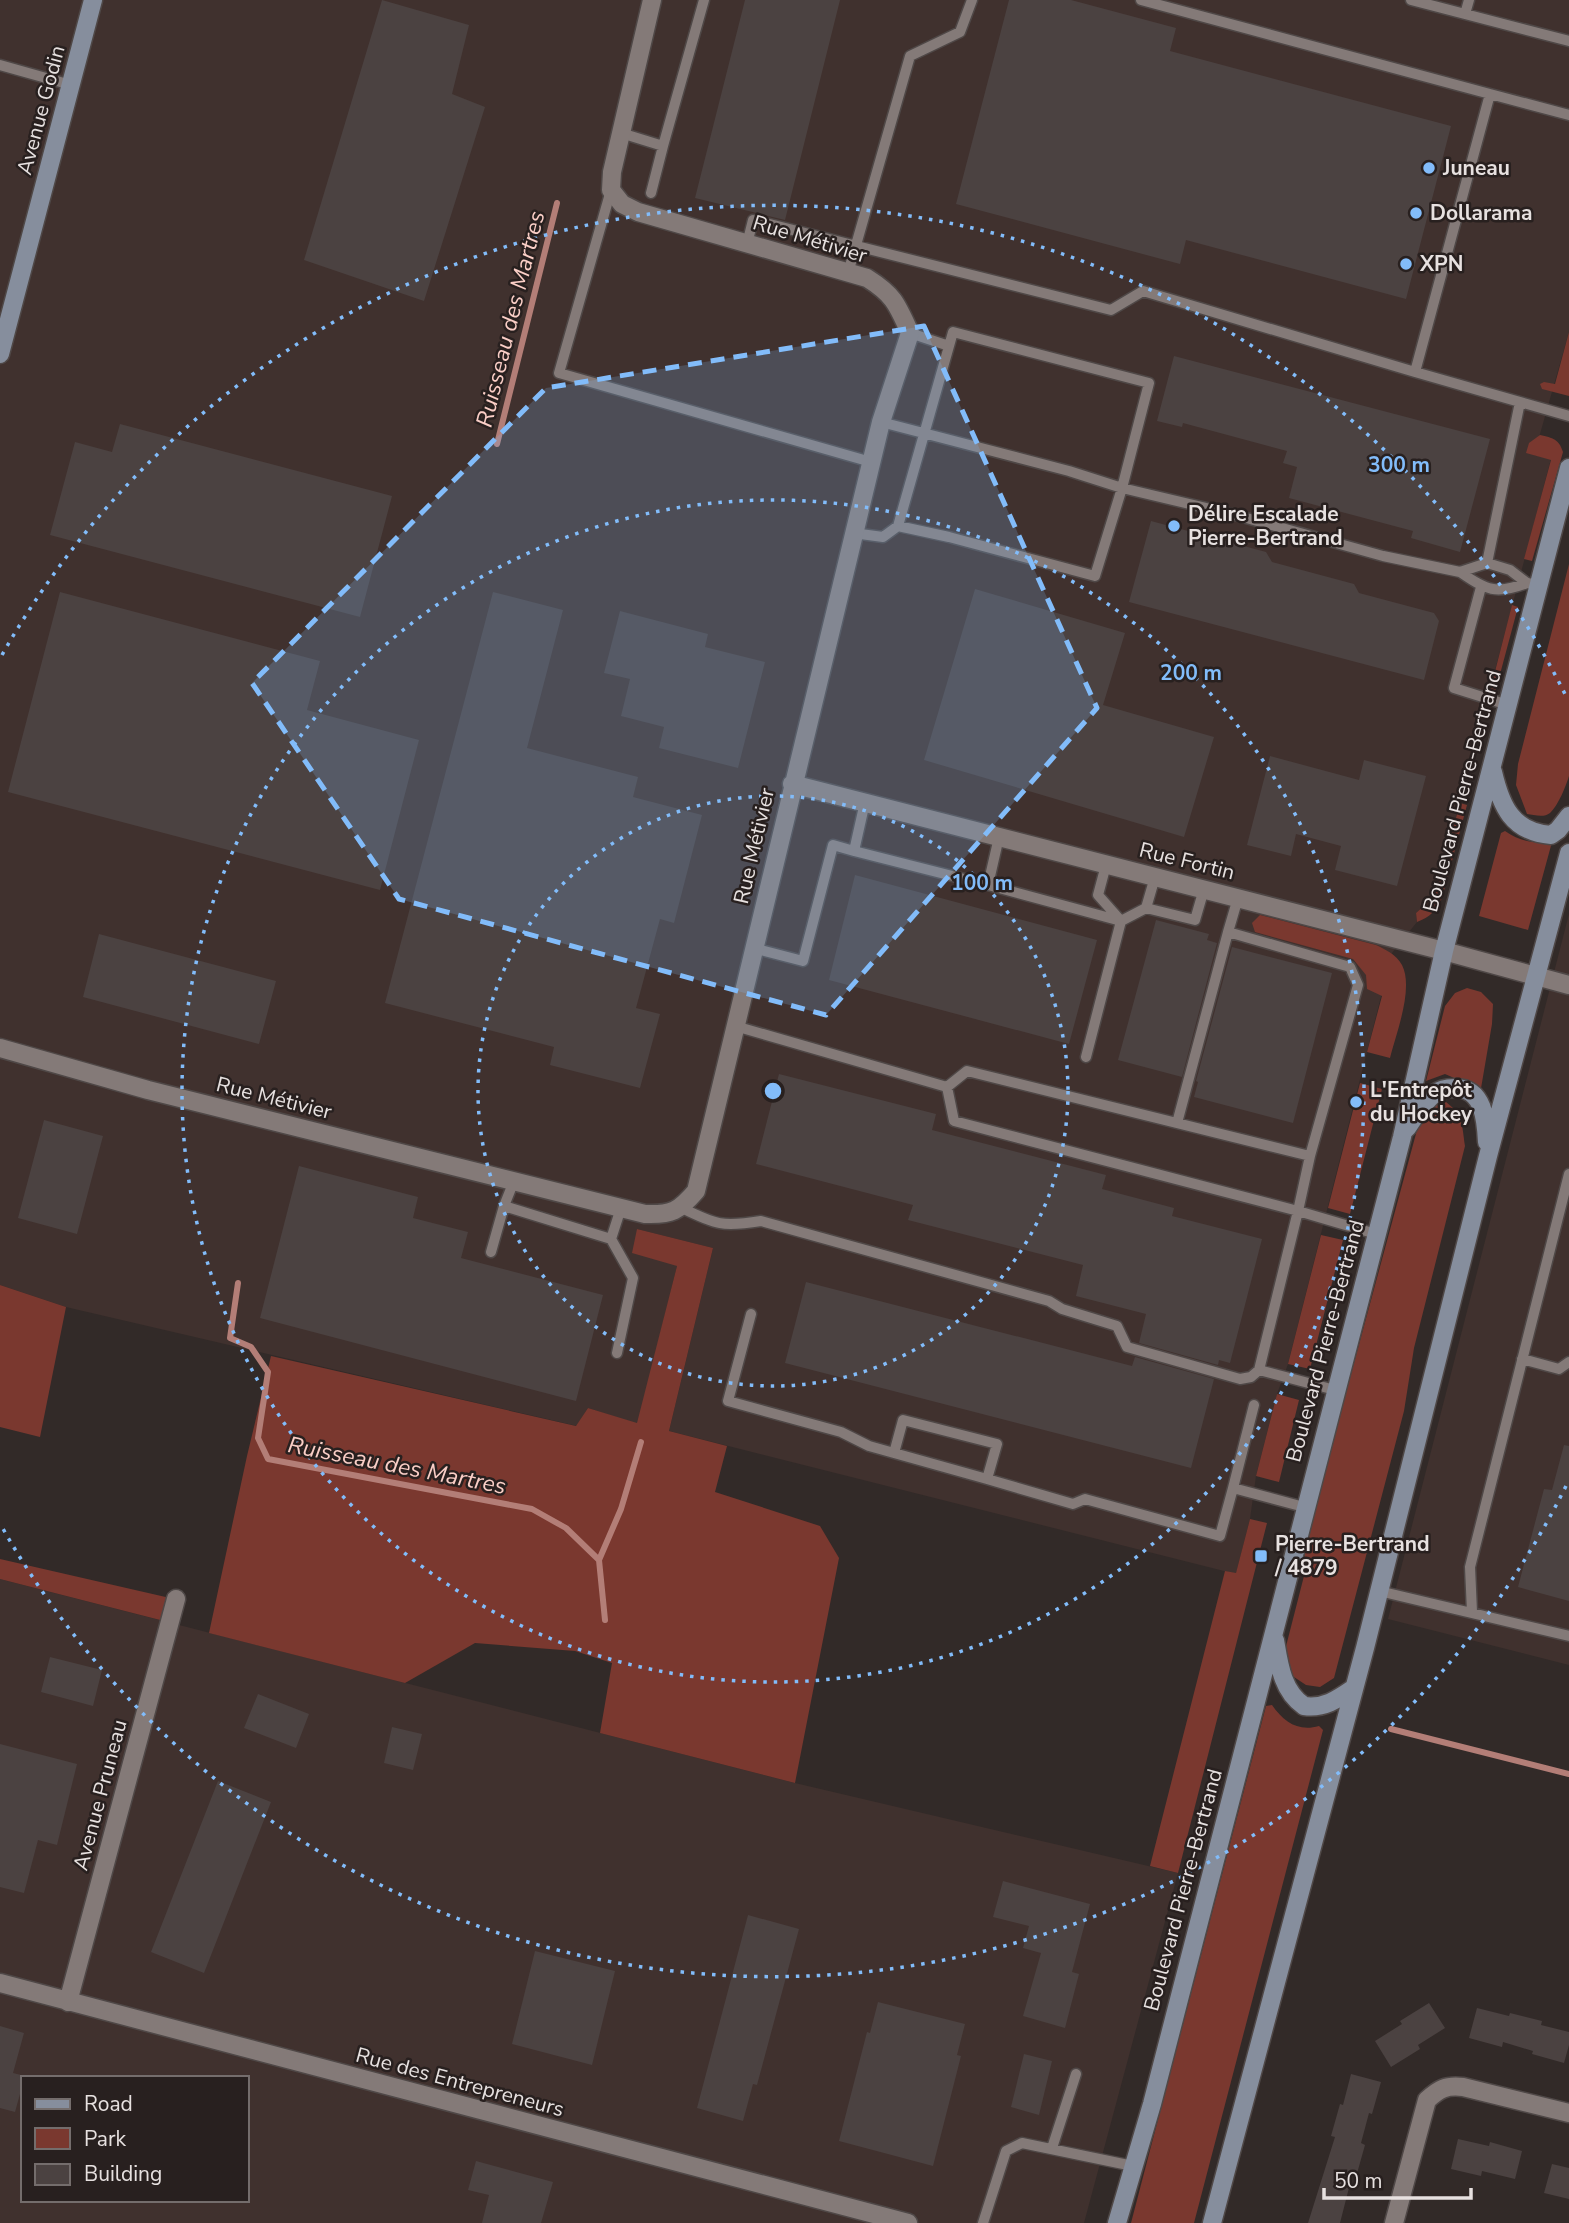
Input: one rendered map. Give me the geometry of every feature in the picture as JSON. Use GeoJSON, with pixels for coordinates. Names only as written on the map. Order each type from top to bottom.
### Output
{"type":"FeatureCollection","features":[{"type":"Feature","properties":{"kind":"main road","name":"Avenue Godin"},"geometry":{"type":"LineString","coordinates":[[0,354],[93,0]]}},
{"type":"Feature","properties":{"kind":"main road","name":"Boulevard Pierre-Bertrand"},"geometry":{"type":"LineString","coordinates":[[1117,2223],[1152,2104],[1304,1507],[1402,1137],[1444,951],[1508,705],[1533,584],[1569,468]]}},
{"type":"Feature","properties":{"kind":"main road"},"geometry":{"type":"LineString","coordinates":[[1492,768],[1500,797],[1512,818],[1524,829],[1552,835],[1569,816]]}},
{"type":"Feature","properties":{"kind":"main road"},"geometry":{"type":"LineString","coordinates":[[1212,2223],[1354,1688],[1488,1156],[1569,853]]}},
{"type":"Feature","properties":{"kind":"main road"},"geometry":{"type":"LineString","coordinates":[[1402,1137],[1420,1110],[1436,1093],[1462,1088],[1483,1106],[1488,1156]]}},
{"type":"Feature","properties":{"kind":"main road"},"geometry":{"type":"LineString","coordinates":[[1273,1633],[1281,1671],[1289,1692],[1304,1706],[1325,1705],[1336,1701],[1354,1688]]}},
{"type":"Feature","properties":{"kind":"street"},"geometry":{"type":"LineString","coordinates":[[611,190],[612,172],[652,0]]}},
{"type":"Feature","properties":{"kind":"street","name":"Rue Métivier"},"geometry":{"type":"LineString","coordinates":[[0,1048],[161,1094],[645,1214],[664,1214],[682,1208],[696,1191],[853,533],[881,422],[909,333],[898,306],[886,290],[867,278],[638,212],[622,204],[611,190]]}},
{"type":"Feature","properties":{"kind":"street","name":"Rue Fortin"},"geometry":{"type":"LineString","coordinates":[[792,784],[1569,985]]}},
{"type":"Feature","properties":{"kind":"street","name":"Avenue Pruneau"},"geometry":{"type":"LineString","coordinates":[[68,2002],[176,1600]]}},
{"type":"Feature","properties":{"kind":"street","name":"Rue des Entrepreneurs"},"geometry":{"type":"LineString","coordinates":[[0,1983],[908,2223]]}},
{"type":"Feature","properties":{"kind":"street"},"geometry":{"type":"LineString","coordinates":[[1394,2223],[1427,2100],[1438,2089],[1463,2087],[1569,2113]]}},
{"type":"Feature","properties":{"kind":"lane"},"geometry":{"type":"LineString","coordinates":[[651,193],[704,0]]}},
{"type":"Feature","properties":{"kind":"lane"},"geometry":{"type":"LineString","coordinates":[[848,273],[910,56],[961,32],[972,0]]}},
{"type":"Feature","properties":{"kind":"lane"},"geometry":{"type":"LineString","coordinates":[[1141,0],[1569,116]]}},
{"type":"Feature","properties":{"kind":"lane"},"geometry":{"type":"LineString","coordinates":[[1411,0],[1569,41]]}},
{"type":"Feature","properties":{"kind":"lane"},"geometry":{"type":"LineString","coordinates":[[1465,14],[1469,0]]}},
{"type":"Feature","properties":{"kind":"lane"},"geometry":{"type":"LineString","coordinates":[[0,65],[71,85]]}},
{"type":"Feature","properties":{"kind":"lane"},"geometry":{"type":"LineString","coordinates":[[1415,372],[1490,94]]}},
{"type":"Feature","properties":{"kind":"lane"},"geometry":{"type":"LineString","coordinates":[[621,134],[663,146]]}},
{"type":"Feature","properties":{"kind":"lane"},"geometry":{"type":"LineString","coordinates":[[611,190],[559,373],[871,462]]}},
{"type":"Feature","properties":{"kind":"lane"},"geometry":{"type":"LineString","coordinates":[[747,244],[753,220],[1111,310],[1143,291],[1569,416]]}},
{"type":"Feature","properties":{"kind":"lane"},"geometry":{"type":"LineString","coordinates":[[853,533],[883,537],[898,526],[953,332],[1149,383],[1122,488],[1095,576],[898,526]]}},
{"type":"Feature","properties":{"kind":"lane"},"geometry":{"type":"LineString","coordinates":[[909,333],[949,346]]}},
{"type":"Feature","properties":{"kind":"lane"},"geometry":{"type":"LineString","coordinates":[[1487,563],[1520,402]]}},
{"type":"Feature","properties":{"kind":"lane"},"geometry":{"type":"LineString","coordinates":[[881,422],[1383,556],[1460,572],[1481,587],[1506,591],[1533,584]]}},
{"type":"Feature","properties":{"kind":"lane"},"geometry":{"type":"LineString","coordinates":[[1460,572],[1487,563],[1510,570],[1533,584]]}},
{"type":"Feature","properties":{"kind":"lane"},"geometry":{"type":"LineString","coordinates":[[1481,587],[1454,688],[1508,705]]}},
{"type":"Feature","properties":{"kind":"lane"},"geometry":{"type":"LineString","coordinates":[[854,852],[865,802]]}},
{"type":"Feature","properties":{"kind":"lane"},"geometry":{"type":"LineString","coordinates":[[988,885],[999,837]]}},
{"type":"Feature","properties":{"kind":"lane"},"geometry":{"type":"LineString","coordinates":[[754,948],[803,961],[833,845],[1121,921],[1146,908],[1195,920],[1204,889]]}},
{"type":"Feature","properties":{"kind":"lane"},"geometry":{"type":"LineString","coordinates":[[1106,864],[1098,895],[1121,921]]}},
{"type":"Feature","properties":{"kind":"lane"},"geometry":{"type":"LineString","coordinates":[[1146,908],[1155,877]]}},
{"type":"Feature","properties":{"kind":"lane"},"geometry":{"type":"LineString","coordinates":[[1177,1123],[1238,898]]}},
{"type":"Feature","properties":{"kind":"lane"},"geometry":{"type":"LineString","coordinates":[[1086,1057],[1121,921]]}},
{"type":"Feature","properties":{"kind":"lane"},"geometry":{"type":"LineString","coordinates":[[682,1208],[712,1223],[761,1221],[1049,1301],[1062,1309],[1117,1326],[1127,1347],[1240,1379],[1251,1377],[1259,1370],[1310,1156],[1358,985],[1350,967],[1228,932]]}},
{"type":"Feature","properties":{"kind":"lane"},"geometry":{"type":"LineString","coordinates":[[735,1026],[947,1087]]}},
{"type":"Feature","properties":{"kind":"lane"},"geometry":{"type":"LineString","coordinates":[[947,1087],[967,1071],[1310,1156]]}},
{"type":"Feature","properties":{"kind":"lane"},"geometry":{"type":"LineString","coordinates":[[947,1087],[954,1121],[1376,1234]]}},
{"type":"Feature","properties":{"kind":"lane"},"geometry":{"type":"LineString","coordinates":[[1472,1612],[1470,1567],[1569,1174]]}},
{"type":"Feature","properties":{"kind":"lane"},"geometry":{"type":"LineString","coordinates":[[491,1252],[514,1181]]}},
{"type":"Feature","properties":{"kind":"lane"},"geometry":{"type":"LineString","coordinates":[[504,1206],[611,1239],[633,1278],[617,1353]]}},
{"type":"Feature","properties":{"kind":"lane"},"geometry":{"type":"LineString","coordinates":[[611,1239],[621,1208]]}},
{"type":"Feature","properties":{"kind":"lane"},"geometry":{"type":"LineString","coordinates":[[751,1314],[728,1401],[841,1432],[869,1446],[1073,1504],[1085,1499],[1220,1536],[1254,1405]]}},
{"type":"Feature","properties":{"kind":"lane"},"geometry":{"type":"LineString","coordinates":[[1522,1359],[1559,1369],[1569,1362]]}},
{"type":"Feature","properties":{"kind":"lane"},"geometry":{"type":"LineString","coordinates":[[1259,1370],[1335,1390]]}},
{"type":"Feature","properties":{"kind":"lane"},"geometry":{"type":"LineString","coordinates":[[894,1453],[903,1420],[997,1444],[987,1479]]}},
{"type":"Feature","properties":{"kind":"lane"},"geometry":{"type":"LineString","coordinates":[[1233,1488],[1304,1507]]}},
{"type":"Feature","properties":{"kind":"lane"},"geometry":{"type":"LineString","coordinates":[[1379,1591],[1569,1636]]}},
{"type":"Feature","properties":{"kind":"lane"},"geometry":{"type":"LineString","coordinates":[[1052,2148],[1076,2074]]}},
{"type":"Feature","properties":{"kind":"lane"},"geometry":{"type":"LineString","coordinates":[[983,2223],[1006,2151],[1022,2143],[1133,2166]]}},
{"type":"Feature","properties":{"kind":"highlighted area"},"geometry":{"type":"Polygon","coordinates":[[[924,326],[1097,708],[826,1015],[399,899],[252,683],[546,388],[924,326]]]}},
{"type":"Feature","properties":{"kind":"shaded area"},"geometry":{"type":"Polygon","coordinates":[[[0,0],[1569,0],[1569,332],[1534,455],[1551,459],[1435,897],[1416,913],[1417,922],[1392,953],[1288,1364],[1277,1394],[1256,1476],[1250,1519],[1236,1574],[669,1431],[713,1248],[637,1229],[677,1266],[638,1424],[588,1408],[577,1426],[66,1307],[0,1285],[0,0]]]}},
{"type":"Feature","properties":{"kind":"shaded area"},"geometry":{"type":"Polygon","coordinates":[[[1569,914],[1569,1665],[1388,1619],[1569,914]]]}},
{"type":"Feature","properties":{"kind":"shaded area"},"geometry":{"type":"Polygon","coordinates":[[[0,1579],[795,1783],[1178,1873],[1084,2223],[0,2223],[0,1579]]]}},
{"type":"Feature","properties":{"kind":"green space"},"geometry":{"type":"Polygon","coordinates":[[[1569,332],[1569,396],[1542,389],[1540,384],[1555,384],[1569,332]]]}},
{"type":"Feature","properties":{"kind":"green space"},"geometry":{"type":"Polygon","coordinates":[[[1540,435],[1555,440],[1563,452],[1532,561],[1524,559],[1551,460],[1526,453],[1529,443],[1540,435]]]}},
{"type":"Feature","properties":{"kind":"green space"},"geometry":{"type":"Polygon","coordinates":[[[1569,564],[1569,776],[1561,796],[1548,815],[1527,814],[1516,785],[1518,764],[1569,564]]]}},
{"type":"Feature","properties":{"kind":"green space"},"geometry":{"type":"Polygon","coordinates":[[[1512,605],[1518,607],[1495,693],[1490,691],[1512,605]]]}},
{"type":"Feature","properties":{"kind":"green space"},"geometry":{"type":"Polygon","coordinates":[[[1460,803],[1467,805],[1442,898],[1432,913],[1417,922],[1416,913],[1435,896],[1460,803]]]}},
{"type":"Feature","properties":{"kind":"green space"},"geometry":{"type":"Polygon","coordinates":[[[1505,831],[1527,841],[1552,842],[1528,930],[1479,916],[1501,833],[1505,831]]]}},
{"type":"Feature","properties":{"kind":"green space"},"geometry":{"type":"Polygon","coordinates":[[[1260,915],[1376,945],[1397,958],[1402,965],[1406,986],[1403,1011],[1390,1058],[1367,1052],[1382,996],[1367,989],[1366,975],[1353,959],[1255,932],[1252,923],[1260,915]]]}},
{"type":"Feature","properties":{"kind":"green space"},"geometry":{"type":"Polygon","coordinates":[[[1467,988],[1481,992],[1493,1004],[1479,1100],[1461,1081],[1445,1074],[1426,1081],[1445,1006],[1455,993],[1467,988]]]}},
{"type":"Feature","properties":{"kind":"green space"},"geometry":{"type":"Polygon","coordinates":[[[1360,1083],[1382,1089],[1350,1214],[1328,1208],[1360,1083]]]}},
{"type":"Feature","properties":{"kind":"green space"},"geometry":{"type":"Polygon","coordinates":[[[1440,1102],[1446,1102],[1459,1116],[1465,1146],[1414,1348],[1404,1411],[1334,1678],[1320,1687],[1306,1685],[1291,1675],[1283,1658],[1304,1576],[1305,1544],[1417,1130],[1423,1112],[1440,1102]]]}},
{"type":"Feature","properties":{"kind":"green space"},"geometry":{"type":"Polygon","coordinates":[[[637,1229],[713,1248],[669,1431],[727,1446],[715,1492],[820,1526],[839,1558],[795,1783],[600,1733],[612,1663],[575,1651],[475,1643],[405,1683],[209,1633],[271,1356],[576,1426],[588,1408],[637,1423],[677,1266],[632,1253],[637,1229]]]}},
{"type":"Feature","properties":{"kind":"green space"},"geometry":{"type":"Polygon","coordinates":[[[1321,1235],[1343,1240],[1310,1369],[1288,1364],[1321,1235]]]}},
{"type":"Feature","properties":{"kind":"green space"},"geometry":{"type":"Polygon","coordinates":[[[0,1285],[66,1307],[40,1437],[0,1427],[0,1285]]]}},
{"type":"Feature","properties":{"kind":"green space"},"geometry":{"type":"Polygon","coordinates":[[[1277,1394],[1299,1400],[1279,1482],[1256,1476],[1277,1394]]]}},
{"type":"Feature","properties":{"kind":"green space"},"geometry":{"type":"Polygon","coordinates":[[[1250,1519],[1267,1523],[1178,1873],[1150,1866],[1225,1571],[1236,1573],[1250,1519]]]}},
{"type":"Feature","properties":{"kind":"green space"},"geometry":{"type":"Polygon","coordinates":[[[0,1559],[170,1598],[164,1621],[0,1579],[0,1559]]]}},
{"type":"Feature","properties":{"kind":"green space"},"geometry":{"type":"Polygon","coordinates":[[[1272,1705],[1292,1724],[1304,1728],[1319,1726],[1323,1730],[1194,2223],[1131,2223],[1266,1706],[1272,1705]]]}},
{"type":"Feature","properties":{"kind":"building"},"geometry":{"type":"Polygon","coordinates":[[[382,0],[469,25],[452,94],[485,107],[424,301],[304,260],[382,0]]]}},
{"type":"Feature","properties":{"kind":"building"},"geometry":{"type":"Polygon","coordinates":[[[745,0],[840,0],[785,220],[695,198],[745,0]]]}},
{"type":"Feature","properties":{"kind":"building"},"geometry":{"type":"Polygon","coordinates":[[[1009,0],[1071,0],[1176,28],[1170,51],[1451,126],[1406,299],[1186,240],[1180,264],[956,204],[1009,0]]]}},
{"type":"Feature","properties":{"kind":"building"},"geometry":{"type":"Polygon","coordinates":[[[1174,356],[1490,439],[1460,552],[1411,538],[1413,531],[1289,498],[1297,467],[1283,463],[1287,451],[1183,423],[1182,427],[1157,421],[1174,356]]]}},
{"type":"Feature","properties":{"kind":"building"},"geometry":{"type":"Polygon","coordinates":[[[120,424],[392,496],[360,617],[50,535],[75,442],[112,452],[120,424]]]}},
{"type":"Feature","properties":{"kind":"building"},"geometry":{"type":"Polygon","coordinates":[[[1151,521],[1266,552],[1272,562],[1354,584],[1359,593],[1434,613],[1439,621],[1424,680],[1129,602],[1151,521]]]}},
{"type":"Feature","properties":{"kind":"building"},"geometry":{"type":"Polygon","coordinates":[[[975,589],[1125,633],[1103,705],[1214,737],[1184,837],[924,760],[975,589]]]}},
{"type":"Feature","properties":{"kind":"building"},"geometry":{"type":"Polygon","coordinates":[[[60,592],[320,661],[307,710],[419,740],[380,890],[8,792],[60,592]]]}},
{"type":"Feature","properties":{"kind":"building"},"geometry":{"type":"Polygon","coordinates":[[[493,592],[563,610],[527,748],[638,777],[633,797],[702,815],[674,923],[660,919],[636,1008],[660,1014],[640,1088],[550,1065],[554,1047],[385,1003],[493,592]]]}},
{"type":"Feature","properties":{"kind":"building"},"geometry":{"type":"Polygon","coordinates":[[[620,611],[708,634],[705,647],[765,662],[738,768],[659,748],[664,727],[621,716],[630,679],[604,673],[620,611]]]}},
{"type":"Feature","properties":{"kind":"building"},"geometry":{"type":"Polygon","coordinates":[[[1270,756],[1359,780],[1364,760],[1426,776],[1397,886],[1335,870],[1341,846],[1296,834],[1291,856],[1247,845],[1270,756]]]}},
{"type":"Feature","properties":{"kind":"building"},"geometry":{"type":"Polygon","coordinates":[[[855,875],[1097,940],[1069,1044],[829,980],[855,875]]]}},
{"type":"Feature","properties":{"kind":"building"},"geometry":{"type":"Polygon","coordinates":[[[1156,920],[1209,934],[1207,940],[1217,943],[1182,1077],[1118,1060],[1156,920]]]}},
{"type":"Feature","properties":{"kind":"building"},"geometry":{"type":"Polygon","coordinates":[[[99,934],[276,981],[259,1044],[83,997],[99,934]]]}},
{"type":"Feature","properties":{"kind":"building"},"geometry":{"type":"Polygon","coordinates":[[[1232,947],[1332,973],[1293,1123],[1194,1097],[1232,947]]]}},
{"type":"Feature","properties":{"kind":"building"},"geometry":{"type":"Polygon","coordinates":[[[779,1074],[936,1114],[932,1130],[1106,1175],[1102,1189],[1174,1208],[1172,1216],[1262,1239],[1230,1363],[1219,1360],[1218,1365],[1139,1343],[1146,1314],[1076,1296],[1083,1265],[908,1220],[913,1205],[756,1164],[779,1074]]]}},
{"type":"Feature","properties":{"kind":"building"},"geometry":{"type":"Polygon","coordinates":[[[44,1120],[103,1136],[77,1234],[18,1218],[44,1120]]]}},
{"type":"Feature","properties":{"kind":"building"},"geometry":{"type":"Polygon","coordinates":[[[299,1166],[418,1197],[413,1218],[468,1232],[461,1258],[603,1295],[576,1401],[260,1318],[299,1166]]]}},
{"type":"Feature","properties":{"kind":"building"},"geometry":{"type":"Polygon","coordinates":[[[806,1282],[1132,1366],[1135,1357],[1214,1379],[1191,1468],[785,1363],[806,1282]]]}},
{"type":"Feature","properties":{"kind":"building"},"geometry":{"type":"Polygon","coordinates":[[[1564,1445],[1569,1446],[1569,1601],[1518,1587],[1544,1489],[1552,1490],[1564,1445]]]}},
{"type":"Feature","properties":{"kind":"building"},"geometry":{"type":"Polygon","coordinates":[[[50,1657],[102,1670],[93,1706],[41,1692],[50,1657]]]}},
{"type":"Feature","properties":{"kind":"building"},"geometry":{"type":"Polygon","coordinates":[[[258,1694],[309,1714],[296,1748],[244,1728],[258,1694]]]}},
{"type":"Feature","properties":{"kind":"building"},"geometry":{"type":"Polygon","coordinates":[[[392,1727],[422,1734],[413,1770],[384,1763],[392,1727]]]}},
{"type":"Feature","properties":{"kind":"building"},"geometry":{"type":"Polygon","coordinates":[[[0,1744],[77,1764],[57,1845],[38,1840],[24,1893],[0,1887],[0,1744]]]}},
{"type":"Feature","properties":{"kind":"building"},"geometry":{"type":"Polygon","coordinates":[[[218,1781],[271,1802],[204,1973],[151,1952],[218,1781]]]}},
{"type":"Feature","properties":{"kind":"building"},"geometry":{"type":"Polygon","coordinates":[[[1003,1881],[1090,1904],[1072,1972],[1079,1974],[1065,2028],[1023,2016],[1041,1953],[1023,1948],[1029,1926],[993,1917],[1003,1881]]]}},
{"type":"Feature","properties":{"kind":"building"},"geometry":{"type":"Polygon","coordinates":[[[748,1915],[799,1929],[757,2085],[753,2084],[743,2121],[697,2108],[748,1915]]]}},
{"type":"Feature","properties":{"kind":"building"},"geometry":{"type":"Polygon","coordinates":[[[535,1951],[615,1971],[592,2065],[512,2044],[535,1951]]]}},
{"type":"Feature","properties":{"kind":"building"},"geometry":{"type":"Polygon","coordinates":[[[878,2002],[965,2024],[957,2055],[961,2056],[933,2166],[839,2141],[867,2032],[870,2033],[878,2002]]]}},
{"type":"Feature","properties":{"kind":"building"},"geometry":{"type":"Polygon","coordinates":[[[1429,2003],[1445,2028],[1418,2045],[1420,2049],[1391,2067],[1375,2041],[1429,2003]]]}},
{"type":"Feature","properties":{"kind":"building"},"geometry":{"type":"Polygon","coordinates":[[[1477,2008],[1542,2021],[1541,2025],[1569,2032],[1564,2063],[1503,2042],[1502,2047],[1469,2038],[1477,2008]]]}},
{"type":"Feature","properties":{"kind":"building"},"geometry":{"type":"Polygon","coordinates":[[[0,2026],[24,2033],[13,2073],[25,2076],[21,2076],[21,2090],[15,2112],[0,2108],[0,2026]]]}},
{"type":"Feature","properties":{"kind":"building"},"geometry":{"type":"Polygon","coordinates":[[[1024,2054],[1052,2061],[1039,2115],[1011,2107],[1024,2054]]]}},
{"type":"Feature","properties":{"kind":"building"},"geometry":{"type":"Polygon","coordinates":[[[1351,2074],[1381,2082],[1361,2143],[1365,2145],[1356,2177],[1352,2176],[1340,2223],[1308,2223],[1335,2137],[1331,2136],[1340,2104],[1343,2105],[1351,2074]]]}},
{"type":"Feature","properties":{"kind":"building"},"geometry":{"type":"Polygon","coordinates":[[[1458,2139],[1489,2146],[1490,2142],[1522,2151],[1515,2179],[1482,2171],[1481,2176],[1451,2169],[1458,2139]]]}},
{"type":"Feature","properties":{"kind":"building"},"geometry":{"type":"Polygon","coordinates":[[[476,2161],[553,2182],[541,2223],[482,2223],[489,2195],[468,2190],[476,2161]]]}},
{"type":"Feature","properties":{"kind":"building"},"geometry":{"type":"Polygon","coordinates":[[[1552,2164],[1569,2168],[1569,2199],[1544,2193],[1552,2164]]]}},
{"type":"Feature","properties":{"kind":"waterway","name":"Ruisseau des Martres"},"geometry":{"type":"LineString","coordinates":[[497,444],[557,203]]}},
{"type":"Feature","properties":{"kind":"waterway","name":"Ruisseau des Martres"},"geometry":{"type":"LineString","coordinates":[[238,1283],[230,1338],[251,1347],[268,1372],[258,1438],[268,1459],[532,1509],[566,1528],[599,1560],[605,1620]]}},
{"type":"Feature","properties":{"kind":"waterway"},"geometry":{"type":"LineString","coordinates":[[599,1560],[621,1509],[641,1442]]}},
{"type":"Feature","properties":{"kind":"waterway"},"geometry":{"type":"LineString","coordinates":[[1391,1729],[1569,1774]]}},
{"type":"Feature","properties":{"kind":"place","name":"Juneau"},"geometry":{"type":"Point","coordinates":[1429,168]}},
{"type":"Feature","properties":{"kind":"place","name":"Dollarama"},"geometry":{"type":"Point","coordinates":[1416,213]}},
{"type":"Feature","properties":{"kind":"place","name":"XPN"},"geometry":{"type":"Point","coordinates":[1406,264]}},
{"type":"Feature","properties":{"kind":"place","name":"Délire Escalade Pierre-Bertrand"},"geometry":{"type":"Point","coordinates":[1174,526]}},
{"type":"Feature","properties":{"kind":"place","name":"L'Entrepôt du Hockey"},"geometry":{"type":"Point","coordinates":[1356,1102]}},
{"type":"Feature","properties":{"kind":"place","name":"Pierre-Bertrand / 4879"},"geometry":{"type":"Point","coordinates":[1261,1556]}}]}
